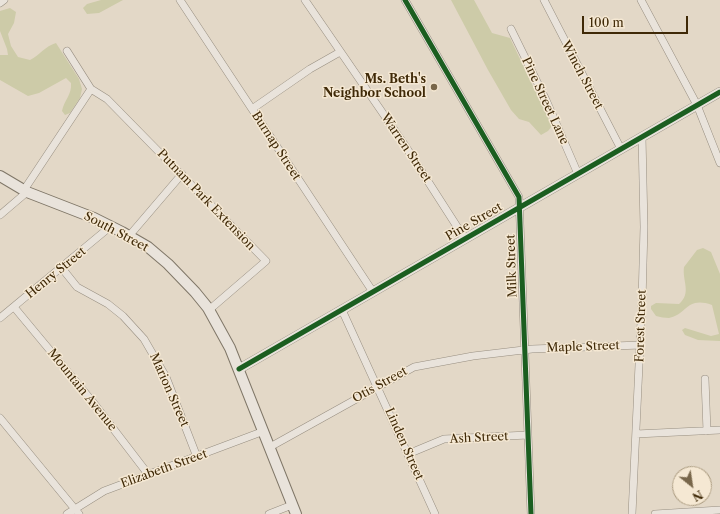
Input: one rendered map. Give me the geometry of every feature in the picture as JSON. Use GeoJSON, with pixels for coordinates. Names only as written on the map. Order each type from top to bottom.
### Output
{"type":"FeatureCollection","features":[{"type":"Feature","properties":{"kind":"main road","name":"South Street"},"geometry":{"type":"LineString","coordinates":[[0,176],[25,191],[68,207],[111,226],[148,247],[168,264],[195,292],[209,310],[239,369],[294,509]]}},
{"type":"Feature","properties":{"kind":"street"},"geometry":{"type":"LineString","coordinates":[[0,3],[4,0]]}},
{"type":"Feature","properties":{"kind":"street","name":"Burnap Street"},"geometry":{"type":"LineString","coordinates":[[180,0],[372,292]]}},
{"type":"Feature","properties":{"kind":"street","name":"Warren Street"},"geometry":{"type":"LineString","coordinates":[[305,0],[404,144],[465,239]]}},
{"type":"Feature","properties":{"kind":"street","name":"Milk Street"},"geometry":{"type":"LineString","coordinates":[[405,0],[518,195],[520,207],[531,514]]}},
{"type":"Feature","properties":{"kind":"street","name":"Winch Street"},"geometry":{"type":"LineString","coordinates":[[544,0],[621,149]]}},
{"type":"Feature","properties":{"kind":"street"},"geometry":{"type":"LineString","coordinates":[[641,0],[697,105],[720,163]]}},
{"type":"Feature","properties":{"kind":"street","name":"Pine Street Lane"},"geometry":{"type":"LineString","coordinates":[[511,29],[546,100],[578,174]]}},
{"type":"Feature","properties":{"kind":"street"},"geometry":{"type":"LineString","coordinates":[[0,215],[25,191],[91,89],[67,51]]}},
{"type":"Feature","properties":{"kind":"street"},"geometry":{"type":"LineString","coordinates":[[252,109],[310,69],[340,52]]}},
{"type":"Feature","properties":{"kind":"street","name":"Putnam Park Extension"},"geometry":{"type":"LineString","coordinates":[[91,89],[107,99],[266,261],[209,310]]}},
{"type":"Feature","properties":{"kind":"street","name":"Pine Street"},"geometry":{"type":"LineString","coordinates":[[239,369],[720,92]]}},
{"type":"Feature","properties":{"kind":"street","name":"Forest Street"},"geometry":{"type":"LineString","coordinates":[[632,514],[641,345],[644,227],[642,137]]}},
{"type":"Feature","properties":{"kind":"street"},"geometry":{"type":"LineString","coordinates":[[129,236],[182,174]]}},
{"type":"Feature","properties":{"kind":"street","name":"Henry Street"},"geometry":{"type":"LineString","coordinates":[[0,318],[111,226]]}},
{"type":"Feature","properties":{"kind":"street","name":"Marion Street"},"geometry":{"type":"LineString","coordinates":[[61,268],[77,287],[108,304],[123,316],[144,339],[166,377],[197,457]]}},
{"type":"Feature","properties":{"kind":"street","name":"Mountain Avenue"},"geometry":{"type":"LineString","coordinates":[[14,307],[92,401],[148,474]]}},
{"type":"Feature","properties":{"kind":"street","name":"Linden Street"},"geometry":{"type":"LineString","coordinates":[[342,310],[435,514]]}},
{"type":"Feature","properties":{"kind":"street","name":"Maple Street"},"geometry":{"type":"LineString","coordinates":[[525,350],[641,345]]}},
{"type":"Feature","properties":{"kind":"street","name":"Otis Street"},"geometry":{"type":"LineString","coordinates":[[270,447],[377,386],[414,367],[473,356],[525,350]]}},
{"type":"Feature","properties":{"kind":"street"},"geometry":{"type":"LineString","coordinates":[[705,379],[707,430]]}},
{"type":"Feature","properties":{"kind":"street"},"geometry":{"type":"LineString","coordinates":[[0,418],[76,511]]}},
{"type":"Feature","properties":{"kind":"street"},"geometry":{"type":"LineString","coordinates":[[636,434],[720,430]]}},
{"type":"Feature","properties":{"kind":"street","name":"Elizabeth Street"},"geometry":{"type":"LineString","coordinates":[[67,514],[76,511],[104,491],[264,431]]}},
{"type":"Feature","properties":{"kind":"street","name":"Ash Street"},"geometry":{"type":"LineString","coordinates":[[408,454],[444,439],[528,435]]}},
{"type":"Feature","properties":{"kind":"street"},"geometry":{"type":"LineString","coordinates":[[269,514],[294,509]]}},
{"type":"Feature","properties":{"kind":"street"},"geometry":{"type":"LineString","coordinates":[[655,514],[698,513],[720,510]]}},
{"type":"Feature","properties":{"kind":"shaded area"},"geometry":{"type":"Polygon","coordinates":[[[101,0],[123,0],[99,13],[87,14],[83,8],[87,4],[101,0]]]}},
{"type":"Feature","properties":{"kind":"shaded area"},"geometry":{"type":"Polygon","coordinates":[[[451,0],[474,0],[492,33],[510,38],[552,126],[548,131],[541,135],[529,122],[519,119],[511,110],[451,0]]]}},
{"type":"Feature","properties":{"kind":"shaded area"},"geometry":{"type":"Polygon","coordinates":[[[10,8],[16,12],[14,23],[8,34],[11,46],[18,57],[30,60],[49,46],[56,43],[79,79],[82,89],[80,98],[70,113],[65,115],[62,111],[71,87],[71,83],[66,78],[39,93],[28,96],[0,80],[0,55],[8,55],[0,31],[0,11],[10,8]]]}},
{"type":"Feature","properties":{"kind":"shaded area"},"geometry":{"type":"Polygon","coordinates":[[[703,248],[711,252],[720,274],[720,341],[698,340],[685,335],[682,330],[685,328],[711,336],[719,334],[712,305],[703,303],[692,304],[680,313],[669,318],[656,316],[651,309],[651,306],[656,303],[679,304],[683,300],[686,291],[684,267],[697,250],[703,248]]]}},
{"type":"Feature","properties":{"kind":"cycle path"},"geometry":{"type":"LineString","coordinates":[[405,0],[519,197],[531,514]]}},
{"type":"Feature","properties":{"kind":"cycle path"},"geometry":{"type":"LineString","coordinates":[[239,369],[720,92]]}},
{"type":"Feature","properties":{"kind":"place","name":"Ms. Beth's Neighbor School"},"geometry":{"type":"Point","coordinates":[434,87]}}]}
